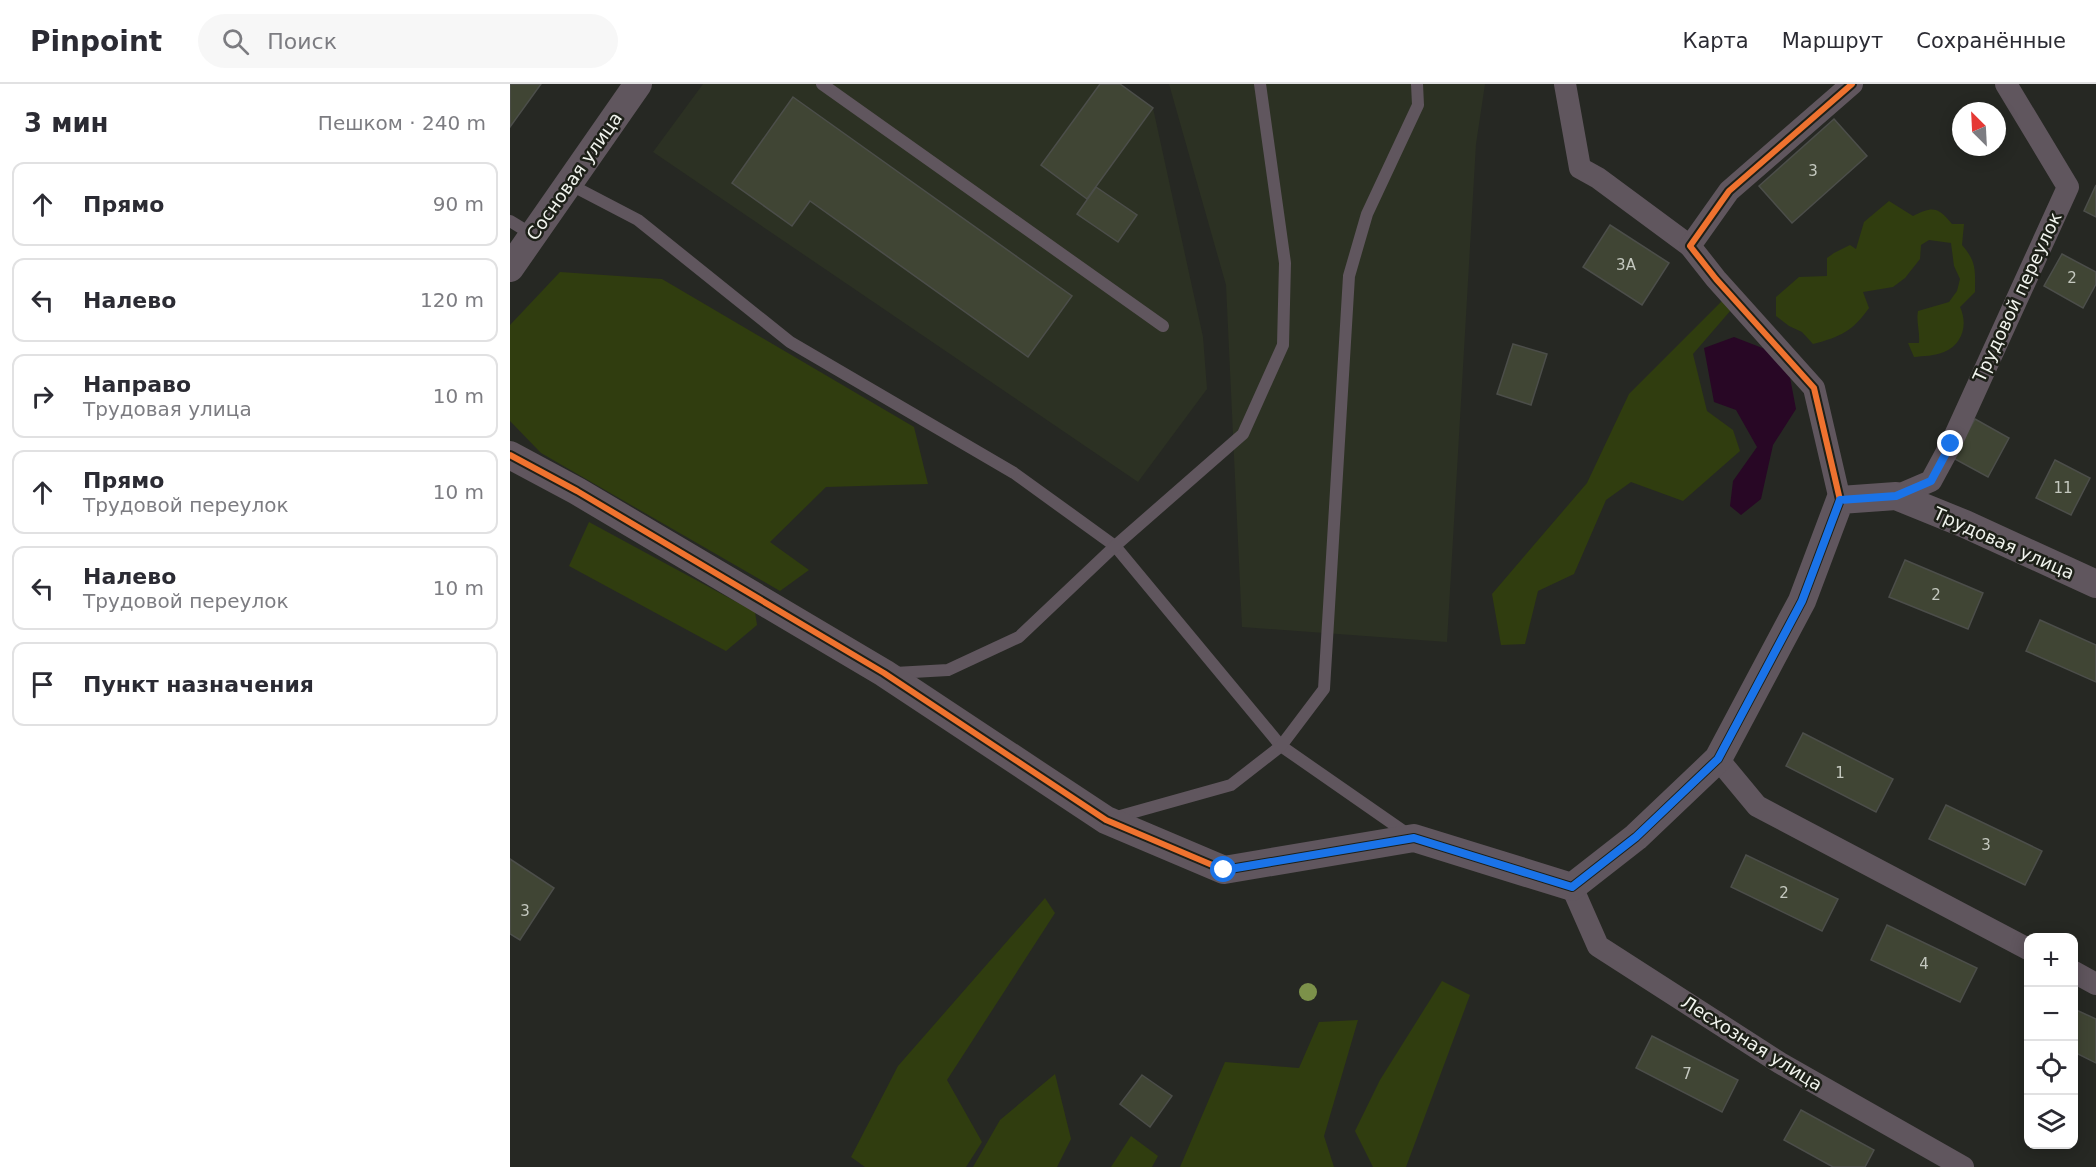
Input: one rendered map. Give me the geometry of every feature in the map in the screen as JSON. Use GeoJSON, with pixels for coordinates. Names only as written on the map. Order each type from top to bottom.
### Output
{"type":"FeatureCollection","features":[{"type":"Feature","properties":{"kind":"street","name":"Сосновая улица"},"geometry":{"type":"LineString","coordinates":[[510,268],[522,228],[568,184],[638,84]]}},
{"type":"Feature","properties":{"kind":"street"},"geometry":{"type":"LineString","coordinates":[[510,455],[577,491],[884,673],[1106,820],[1224,870],[1414,838],[1572,887],[1636,837],[1718,759],[1802,601],[1840,500],[1814,388],[1716,279],[1690,246],[1598,178],[1580,168],[1565,84]]}},
{"type":"Feature","properties":{"kind":"street"},"geometry":{"type":"LineString","coordinates":[[1690,246],[1729,191],[1852,84]]}},
{"type":"Feature","properties":{"kind":"street","name":"Трудовой переулок"},"geometry":{"type":"LineString","coordinates":[[1896,496],[1931,481],[1951,444],[2068,187],[2006,84]]}},
{"type":"Feature","properties":{"kind":"street","name":"Трудовая улица"},"geometry":{"type":"LineString","coordinates":[[1840,500],[1896,496],[1965,524],[2096,584]]}},
{"type":"Feature","properties":{"kind":"street"},"geometry":{"type":"LineString","coordinates":[[1718,759],[1757,806],[2024,947]]}},
{"type":"Feature","properties":{"kind":"street","name":"Лесхозная улица"},"geometry":{"type":"LineString","coordinates":[[1572,887],[1598,946],[1780,1063],[1963,1167]]}},
{"type":"Feature","properties":{"kind":"street"},"geometry":{"type":"LineString","coordinates":[[2078,975],[2096,984]]}},
{"type":"Feature","properties":{"kind":"lane"},"geometry":{"type":"LineString","coordinates":[[822,84],[1163,326]]}},
{"type":"Feature","properties":{"kind":"lane"},"geometry":{"type":"LineString","coordinates":[[884,673],[948,670],[1019,638],[1115,546],[1243,434],[1283,345],[1285,263],[1260,84]]}},
{"type":"Feature","properties":{"kind":"lane"},"geometry":{"type":"LineString","coordinates":[[1106,820],[1231,785],[1281,746],[1324,689],[1348,276],[1367,214],[1418,105],[1417,84]]}},
{"type":"Feature","properties":{"kind":"lane"},"geometry":{"type":"LineString","coordinates":[[568,184],[638,220],[790,342],[1014,473],[1115,546],[1281,746],[1414,838]]}},
{"type":"Feature","properties":{"kind":"shaded area"},"geometry":{"type":"Polygon","coordinates":[[[703,84],[1120,84],[1153,108],[1203,337],[1207,389],[1138,482],[653,152],[703,84]]]}},
{"type":"Feature","properties":{"kind":"shaded area"},"geometry":{"type":"Polygon","coordinates":[[[1169,84],[1485,84],[1476,144],[1447,642],[1242,627],[1226,285],[1169,84]]]}},
{"type":"Feature","properties":{"kind":"shaded area"},"geometry":{"type":"Polygon","coordinates":[[[1734,337],[1765,349],[1788,367],[1796,409],[1773,445],[1761,499],[1741,515],[1730,506],[1733,481],[1757,447],[1736,410],[1714,402],[1704,348],[1734,337]]]}},
{"type":"Feature","properties":{"kind":"green space"},"geometry":{"type":"Polygon","coordinates":[[[1889,201],[1913,216],[1935,210],[1943,214],[1952,224],[1964,224],[1962,245],[1973,262],[1975,292],[1960,307],[1964,320],[1960,339],[1944,352],[1914,357],[1908,343],[1919,343],[1918,311],[1949,302],[1957,291],[1960,279],[1954,266],[1951,243],[1929,240],[1921,245],[1920,259],[1905,278],[1893,287],[1863,292],[1869,308],[1851,328],[1831,339],[1813,344],[1802,332],[1776,316],[1776,297],[1799,277],[1827,276],[1827,258],[1850,245],[1856,249],[1864,222],[1889,201]]]}},
{"type":"Feature","properties":{"kind":"green space"},"geometry":{"type":"Polygon","coordinates":[[[560,272],[662,279],[914,427],[928,484],[826,487],[770,542],[809,570],[780,591],[541,453],[510,421],[510,325],[560,272]]]}},
{"type":"Feature","properties":{"kind":"green space"},"geometry":{"type":"Polygon","coordinates":[[[1729,294],[1731,310],[1693,354],[1707,411],[1733,430],[1740,451],[1683,501],[1631,482],[1606,500],[1574,574],[1538,591],[1525,644],[1501,645],[1492,594],[1587,483],[1629,394],[1729,294]]]}},
{"type":"Feature","properties":{"kind":"green space"},"geometry":{"type":"Polygon","coordinates":[[[589,522],[755,612],[757,625],[726,651],[569,566],[589,522]]]}},
{"type":"Feature","properties":{"kind":"green space"},"geometry":{"type":"Polygon","coordinates":[[[1045,898],[1055,913],[947,1080],[982,1142],[966,1167],[865,1167],[851,1157],[898,1066],[1045,898]]]}},
{"type":"Feature","properties":{"kind":"green space"},"geometry":{"type":"Polygon","coordinates":[[[1442,981],[1470,995],[1406,1167],[1373,1167],[1355,1131],[1380,1080],[1442,981]]]}},
{"type":"Feature","properties":{"kind":"green space"},"geometry":{"type":"Polygon","coordinates":[[[1358,1020],[1324,1136],[1334,1167],[1180,1167],[1225,1062],[1299,1068],[1319,1022],[1358,1020]]]}},
{"type":"Feature","properties":{"kind":"green space"},"geometry":{"type":"Polygon","coordinates":[[[1055,1074],[1071,1139],[1057,1167],[973,1167],[1000,1120],[1055,1074]]]}},
{"type":"Feature","properties":{"kind":"green space"},"geometry":{"type":"Polygon","coordinates":[[[1131,1136],[1158,1156],[1152,1167],[1111,1167],[1131,1136]]]}},
{"type":"Feature","properties":{"kind":"building"},"geometry":{"type":"Polygon","coordinates":[[[510,84],[541,84],[510,127],[510,84]]]}},
{"type":"Feature","properties":{"kind":"building"},"geometry":{"type":"Polygon","coordinates":[[[1100,84],[1120,84],[1153,108],[1087,199],[1041,165],[1100,84]]]}},
{"type":"Feature","properties":{"kind":"building"},"geometry":{"type":"Polygon","coordinates":[[[793,97],[1072,296],[1028,357],[810,201],[792,226],[732,183],[793,97]]]}},
{"type":"Feature","properties":{"kind":"building"},"geometry":{"type":"Polygon","coordinates":[[[1834,119],[1867,156],[1792,223],[1759,186],[1834,119]]]}},
{"type":"Feature","properties":{"kind":"building"},"geometry":{"type":"Polygon","coordinates":[[[2096,185],[2096,217],[2084,211],[2096,185]]]}},
{"type":"Feature","properties":{"kind":"building"},"geometry":{"type":"Polygon","coordinates":[[[1096,187],[1137,215],[1118,242],[1077,214],[1096,187]]]}},
{"type":"Feature","properties":{"kind":"building"},"geometry":{"type":"Polygon","coordinates":[[[1610,225],[1669,263],[1642,305],[1583,267],[1610,225]]]}},
{"type":"Feature","properties":{"kind":"building"},"geometry":{"type":"Polygon","coordinates":[[[2062,254],[2096,272],[2096,284],[2083,308],[2044,286],[2062,254]]]}},
{"type":"Feature","properties":{"kind":"building"},"geometry":{"type":"Polygon","coordinates":[[[1513,344],[1547,354],[1531,405],[1497,394],[1513,344]]]}},
{"type":"Feature","properties":{"kind":"building"},"geometry":{"type":"Polygon","coordinates":[[[1975,419],[2009,438],[1988,477],[1953,458],[1975,419]]]}},
{"type":"Feature","properties":{"kind":"building"},"geometry":{"type":"Polygon","coordinates":[[[2055,460],[2090,478],[2071,515],[2036,498],[2055,460]]]}},
{"type":"Feature","properties":{"kind":"building"},"geometry":{"type":"Polygon","coordinates":[[[1905,560],[1983,593],[1968,629],[1889,597],[1905,560]]]}},
{"type":"Feature","properties":{"kind":"building"},"geometry":{"type":"Polygon","coordinates":[[[2040,620],[2096,645],[2096,682],[2026,651],[2040,620]]]}},
{"type":"Feature","properties":{"kind":"building"},"geometry":{"type":"Polygon","coordinates":[[[1803,733],[1893,779],[1876,812],[1786,766],[1803,733]]]}},
{"type":"Feature","properties":{"kind":"building"},"geometry":{"type":"Polygon","coordinates":[[[1946,805],[2042,851],[2025,885],[1929,839],[1946,805]]]}},
{"type":"Feature","properties":{"kind":"building"},"geometry":{"type":"Polygon","coordinates":[[[1746,855],[1838,899],[1822,931],[1731,887],[1746,855]]]}},
{"type":"Feature","properties":{"kind":"building"},"geometry":{"type":"Polygon","coordinates":[[[510,859],[554,888],[520,940],[510,934],[510,859]]]}},
{"type":"Feature","properties":{"kind":"building"},"geometry":{"type":"Polygon","coordinates":[[[1887,925],[1977,968],[1960,1002],[1871,960],[1887,925]]]}},
{"type":"Feature","properties":{"kind":"building"},"geometry":{"type":"Polygon","coordinates":[[[2078,1011],[2096,1019],[2096,1063],[2078,1054],[2078,1011]]]}},
{"type":"Feature","properties":{"kind":"building"},"geometry":{"type":"Polygon","coordinates":[[[1652,1036],[1738,1080],[1722,1112],[1636,1068],[1652,1036]]]}},
{"type":"Feature","properties":{"kind":"building"},"geometry":{"type":"Polygon","coordinates":[[[1142,1075],[1172,1096],[1150,1127],[1120,1104],[1142,1075]]]}},
{"type":"Feature","properties":{"kind":"building"},"geometry":{"type":"Polygon","coordinates":[[[1801,1110],[1874,1150],[1865,1167],[1833,1167],[1784,1140],[1801,1110]]]}},
{"type":"Feature","properties":{"kind":"cycle path"},"geometry":{"type":"LineString","coordinates":[[510,455],[577,491],[884,673],[1106,820],[1224,870],[1414,838],[1572,887],[1636,837],[1718,759],[1802,601],[1840,500],[1814,388],[1716,279],[1690,246],[1729,191],[1852,84]]}},
{"type":"Feature","properties":{"kind":"route"},"geometry":{"type":"LineString","coordinates":[[1224,870],[1414,838],[1572,887],[1636,837],[1718,759],[1802,601],[1840,500],[1896,496],[1931,481],[1951,444]]}}]}
